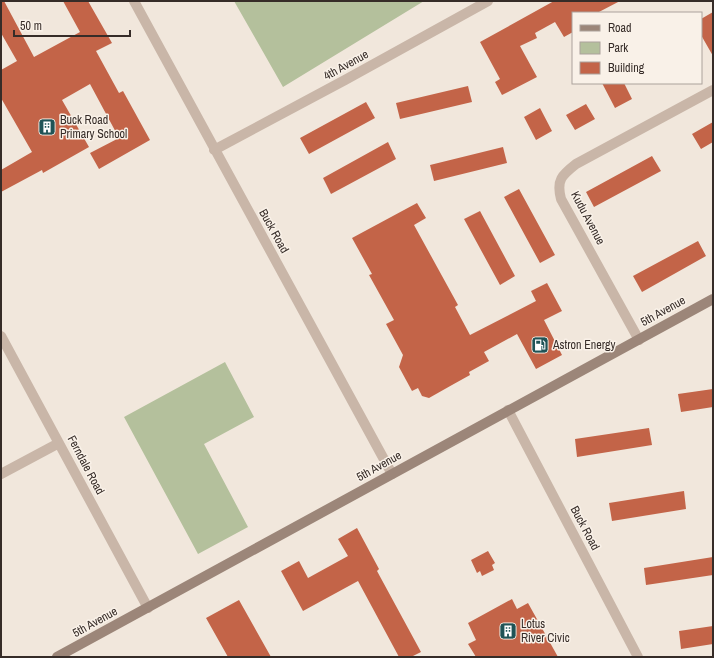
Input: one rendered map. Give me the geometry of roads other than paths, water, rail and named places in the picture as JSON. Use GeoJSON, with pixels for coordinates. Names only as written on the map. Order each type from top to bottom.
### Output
{"type":"FeatureCollection","features":[{"type":"Feature","properties":{"kind":"main road","name":"5th Avenue"},"geometry":{"type":"LineString","coordinates":[[57,657],[639,340],[713,298]]}},
{"type":"Feature","properties":{"kind":"street","name":"Buck Road"},"geometry":{"type":"LineString","coordinates":[[134,1],[392,474]]}},
{"type":"Feature","properties":{"kind":"street","name":"4th Avenue"},"geometry":{"type":"LineString","coordinates":[[214,150],[488,1]]}},
{"type":"Feature","properties":{"kind":"street","name":"Kudu Avenue"},"geometry":{"type":"LineString","coordinates":[[639,340],[561,199],[558,189],[560,179],[567,170],[576,164],[713,90]]}},
{"type":"Feature","properties":{"kind":"street","name":"Ferndale Road"},"geometry":{"type":"LineString","coordinates":[[1,336],[148,608]]}},
{"type":"Feature","properties":{"kind":"street","name":"Buck Road"},"geometry":{"type":"LineString","coordinates":[[508,410],[638,657]]}},
{"type":"Feature","properties":{"kind":"street"},"geometry":{"type":"LineString","coordinates":[[1,474],[59,443]]}},
{"type":"Feature","properties":{"kind":"place","name":"Buck Road Primary School"},"geometry":{"type":"Point","coordinates":[47,127]}},
{"type":"Feature","properties":{"kind":"place","name":"Astron Energy"},"geometry":{"type":"Point","coordinates":[540,345]}},
{"type":"Feature","properties":{"kind":"place","name":"Lotus River Civic"},"geometry":{"type":"Point","coordinates":[508,631]}}]}
